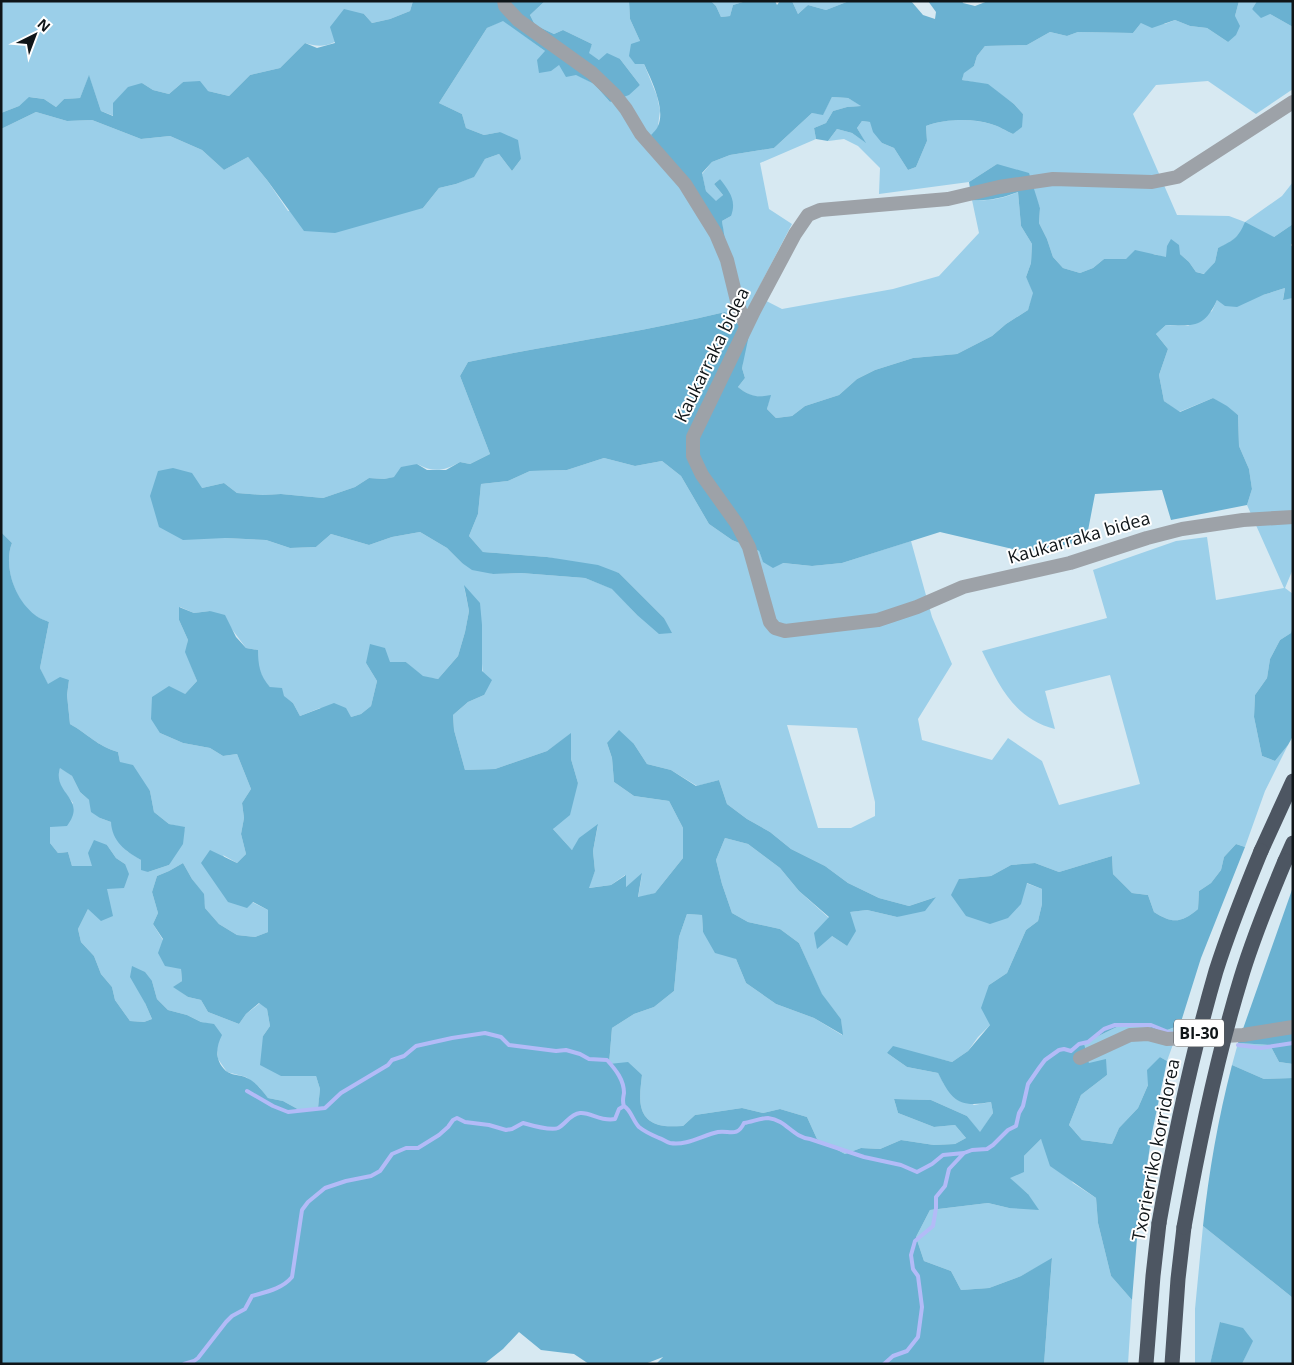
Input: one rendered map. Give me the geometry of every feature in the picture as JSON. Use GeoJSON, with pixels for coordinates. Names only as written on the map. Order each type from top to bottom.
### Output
{"type":"FeatureCollection","features":[{"type":"Feature","properties":{"kind":"highway","name":"Txorierriko korridorea"},"geometry":{"type":"LineString","coordinates":[[1146,1364],[1152,1276],[1159,1223],[1184,1096],[1202,1021],[1238,908],[1261,850],[1293,781]]}},
{"type":"Feature","properties":{"kind":"highway","name":"BI-30"},"geometry":{"type":"LineString","coordinates":[[1172,1364],[1184,1227],[1210,1092],[1247,960],[1262,917],[1293,843]]}},
{"type":"Feature","properties":{"kind":"street"},"geometry":{"type":"LineString","coordinates":[[504,1],[505,6],[518,20],[592,73],[615,94],[641,134],[685,184],[716,234],[727,260],[738,305],[746,326]]}},
{"type":"Feature","properties":{"kind":"street","name":"Kaukarraka bidea"},"geometry":{"type":"LineString","coordinates":[[1293,102],[1177,177],[1152,182],[1053,180],[999,187],[948,199],[820,210],[808,215],[795,234],[746,326],[693,436],[693,456],[702,475],[737,524],[749,547],[770,622],[775,628],[785,631],[878,620],[917,607],[939,596],[963,588],[1070,563],[1182,529],[1244,520],[1293,517]]}},
{"type":"Feature","properties":{"kind":"street"},"geometry":{"type":"LineString","coordinates":[[1080,1058],[1130,1035],[1148,1034],[1167,1039],[1243,1035],[1293,1027]]}},
{"type":"Feature","properties":{"kind":"shaded area"},"geometry":{"type":"Polygon","coordinates":[[[1,1],[413,1],[410,11],[390,19],[372,23],[364,14],[344,35],[332,43],[324,46],[305,43],[280,68],[250,75],[229,96],[183,82],[169,94],[153,90],[142,83],[114,116],[101,111],[89,76],[80,98],[64,99],[56,107],[44,99],[30,97],[19,106],[1,113],[1,1]]]}},
{"type":"Feature","properties":{"kind":"shaded area"},"geometry":{"type":"Polygon","coordinates":[[[413,1],[545,1],[530,15],[535,25],[554,34],[563,30],[592,44],[589,53],[599,60],[607,53],[620,59],[640,85],[629,95],[610,102],[594,84],[576,75],[566,77],[559,65],[551,71],[539,73],[537,60],[545,51],[503,21],[487,28],[439,103],[462,114],[466,128],[484,135],[500,132],[518,140],[521,159],[512,171],[499,154],[485,159],[474,177],[439,188],[423,208],[335,233],[304,231],[248,157],[224,170],[202,150],[170,136],[141,139],[92,120],[67,121],[36,112],[1,129],[1,113],[19,106],[29,97],[44,99],[56,107],[64,99],[80,98],[89,75],[101,111],[113,116],[113,103],[128,87],[142,83],[153,90],[169,94],[183,82],[200,81],[208,91],[229,96],[250,75],[280,68],[305,43],[317,48],[335,43],[330,27],[344,9],[364,14],[372,23],[390,19],[410,11],[413,1]]]}},
{"type":"Feature","properties":{"kind":"shaded area"},"geometry":{"type":"Polygon","coordinates":[[[545,1],[629,1],[630,19],[640,41],[644,64],[657,96],[660,111],[658,126],[724,238],[722,221],[731,216],[720,179],[714,184],[723,195],[716,202],[706,191],[702,174],[712,162],[730,155],[774,148],[812,113],[823,114],[832,97],[848,98],[862,106],[847,107],[833,111],[826,123],[814,128],[816,139],[760,163],[769,209],[792,224],[755,295],[782,309],[893,289],[939,276],[979,233],[972,200],[995,199],[1018,192],[1021,226],[1032,244],[1031,263],[1026,277],[1034,293],[1028,310],[1006,324],[992,336],[957,354],[913,358],[875,370],[857,379],[839,395],[805,406],[792,416],[776,418],[767,409],[770,396],[753,396],[738,387],[745,378],[742,368],[743,359],[725,312],[661,326],[468,362],[460,376],[490,454],[470,464],[460,462],[439,470],[429,469],[417,464],[395,477],[384,479],[369,478],[355,487],[323,498],[281,494],[237,493],[224,483],[202,488],[225,538],[266,540],[290,548],[316,547],[331,534],[369,545],[392,537],[420,532],[447,548],[462,563],[493,574],[521,573],[585,578],[613,589],[636,614],[671,633],[664,618],[619,573],[547,557],[483,552],[469,536],[478,514],[481,484],[508,481],[530,471],[567,470],[604,458],[635,466],[662,461],[681,476],[709,524],[732,540],[759,551],[763,561],[812,566],[842,563],[911,541],[932,617],[952,664],[918,719],[922,740],[992,760],[1008,738],[1042,761],[1059,805],[1140,784],[1110,675],[1045,691],[1055,729],[1041,724],[1018,709],[1002,688],[982,651],[1107,618],[1093,570],[1176,541],[1207,537],[1216,600],[1284,588],[1247,505],[1252,489],[1249,469],[1239,446],[1238,415],[1213,398],[1179,412],[1164,401],[1159,375],[1168,349],[1156,334],[1166,325],[1188,326],[1212,311],[1217,300],[1263,295],[1285,288],[1283,299],[1293,298],[1293,569],[1285,588],[1293,594],[1293,626],[1291,633],[1280,640],[1270,659],[1267,678],[1255,695],[1254,717],[1262,756],[1275,761],[1288,745],[1265,791],[1245,847],[1236,844],[1224,857],[1221,870],[1211,883],[1199,891],[1198,909],[1187,917],[1172,920],[1166,919],[1154,912],[1148,895],[1132,893],[1113,874],[1112,856],[1059,872],[1035,863],[1011,865],[991,876],[959,879],[1026,883],[1042,889],[1042,904],[1038,921],[1026,930],[1007,973],[989,985],[990,1025],[968,1051],[952,1062],[928,1056],[887,1053],[907,1067],[938,1073],[944,1084],[974,1105],[991,1102],[993,1113],[980,1133],[967,1116],[931,1100],[894,1099],[898,1113],[934,1127],[955,1125],[966,1138],[955,1144],[934,1145],[901,1140],[880,1149],[861,1148],[845,1154],[817,1139],[807,1117],[780,1109],[763,1113],[742,1108],[695,1115],[683,1126],[659,1125],[651,1122],[646,1117],[640,1097],[642,1075],[609,1065],[612,1028],[634,1014],[654,1007],[674,991],[679,937],[687,914],[702,915],[703,932],[736,959],[746,983],[776,1004],[814,1018],[842,1035],[841,1019],[822,995],[799,943],[780,929],[748,922],[732,913],[716,860],[725,838],[748,844],[780,868],[799,891],[829,918],[832,936],[847,946],[849,912],[867,910],[897,917],[936,897],[909,906],[879,898],[848,883],[825,866],[791,849],[770,832],[747,819],[727,804],[719,780],[697,786],[671,770],[647,764],[634,744],[607,743],[612,758],[614,782],[634,796],[669,801],[683,828],[683,858],[655,893],[638,898],[642,874],[625,888],[625,875],[611,885],[588,888],[595,871],[593,851],[598,825],[572,850],[553,829],[578,783],[571,759],[571,734],[547,751],[495,769],[465,770],[454,730],[453,715],[468,702],[484,695],[481,648],[464,586],[469,611],[458,656],[438,679],[423,677],[406,662],[366,663],[377,681],[371,706],[361,714],[351,717],[320,708],[300,716],[293,703],[270,687],[263,679],[258,665],[258,650],[246,648],[231,628],[210,611],[194,613],[180,607],[179,620],[188,640],[186,652],[197,681],[185,694],[160,733],[183,743],[210,748],[223,756],[237,754],[251,789],[242,803],[244,818],[241,834],[246,854],[237,863],[223,855],[252,902],[268,910],[268,932],[255,937],[237,935],[219,924],[205,908],[203,894],[183,863],[157,876],[152,892],[158,913],[153,924],[181,969],[182,981],[174,987],[188,997],[201,1000],[208,1012],[239,1024],[246,1014],[260,1003],[267,1009],[270,1026],[263,1036],[281,1076],[316,1076],[320,1089],[318,1109],[303,1112],[283,1101],[268,1098],[259,1087],[246,1077],[227,1072],[218,1059],[214,1025],[168,1010],[157,999],[152,981],[145,1003],[152,1019],[144,1022],[130,1021],[115,1000],[112,987],[101,974],[94,956],[81,942],[78,929],[88,909],[107,889],[125,864],[116,858],[107,845],[93,866],[72,866],[68,852],[58,853],[50,843],[50,827],[73,803],[60,783],[60,767],[72,776],[80,792],[89,800],[100,818],[111,822],[127,851],[141,860],[148,872],[169,865],[185,828],[169,824],[154,812],[150,791],[120,762],[118,752],[98,743],[70,724],[67,695],[69,680],[48,685],[40,668],[49,622],[27,609],[12,582],[9,562],[12,543],[1,532],[1,129],[36,112],[67,121],[92,120],[141,139],[170,136],[202,150],[224,170],[248,157],[267,180],[288,211],[423,208],[439,188],[473,177],[485,159],[499,154],[512,171],[521,159],[500,132],[484,135],[466,128],[462,114],[439,103],[487,28],[503,20],[545,51],[559,65],[594,84],[610,102],[640,85],[620,59],[599,60],[588,53],[592,44],[563,30],[554,34],[535,25],[530,15],[545,1]],[[787,725],[818,828],[851,828],[875,816],[875,802],[857,728],[787,725]]]}},
{"type":"Feature","properties":{"kind":"shaded area"},"geometry":{"type":"Polygon","coordinates":[[[629,1],[711,1],[716,6],[721,17],[730,16],[733,5],[746,1],[775,1],[777,5],[780,1],[792,1],[798,14],[808,5],[826,10],[849,1],[911,1],[923,15],[935,19],[936,12],[928,1],[962,1],[963,3],[975,6],[988,1],[1239,1],[1235,16],[1240,26],[1236,35],[1228,42],[1207,28],[1190,26],[1175,20],[1152,28],[1141,23],[1133,33],[1078,32],[1067,36],[1050,32],[1027,45],[985,46],[977,56],[974,66],[964,73],[962,80],[988,84],[1014,104],[1023,114],[1022,127],[1013,134],[994,125],[967,120],[926,126],[927,141],[916,167],[908,170],[894,148],[882,143],[873,132],[870,122],[862,121],[857,128],[866,143],[852,133],[837,129],[828,141],[816,139],[814,128],[826,123],[833,111],[861,106],[848,98],[832,97],[823,115],[812,113],[774,148],[730,155],[712,162],[702,173],[706,191],[716,201],[723,195],[714,184],[720,179],[733,200],[731,216],[722,221],[725,240],[651,135],[660,119],[659,103],[644,64],[635,64],[629,56],[631,44],[640,41],[630,19],[629,1]]]}},
{"type":"Feature","properties":{"kind":"shaded area"},"geometry":{"type":"Polygon","coordinates":[[[711,1],[746,1],[733,5],[730,16],[721,17],[716,6],[711,1]]]}},
{"type":"Feature","properties":{"kind":"shaded area"},"geometry":{"type":"Polygon","coordinates":[[[792,1],[849,1],[826,10],[808,5],[798,14],[792,1]]]}},
{"type":"Feature","properties":{"kind":"shaded area"},"geometry":{"type":"Polygon","coordinates":[[[1239,1],[1257,1],[1252,9],[1270,14],[1293,27],[1293,89],[1256,114],[1208,81],[1156,85],[1133,114],[1177,215],[1229,216],[1245,222],[1282,196],[1293,182],[1293,224],[1274,237],[1240,234],[1229,243],[1218,248],[1215,262],[1205,274],[1196,272],[1180,254],[1166,258],[1154,254],[1126,259],[1104,259],[1093,268],[1080,273],[1063,268],[1053,257],[1039,223],[1040,208],[1036,198],[997,164],[969,182],[879,194],[880,168],[858,146],[844,139],[828,141],[837,129],[852,133],[865,142],[857,128],[862,121],[871,122],[882,143],[894,148],[908,170],[916,167],[927,141],[926,126],[967,120],[994,125],[1013,134],[1023,114],[1014,104],[988,85],[962,80],[964,72],[974,66],[977,56],[985,46],[1027,45],[1050,32],[1067,36],[1078,32],[1133,33],[1141,23],[1165,24],[1175,20],[1190,26],[1207,28],[1228,42],[1239,1]]]}},
{"type":"Feature","properties":{"kind":"shaded area"},"geometry":{"type":"Polygon","coordinates":[[[1257,1],[1293,1],[1293,27],[1270,14],[1261,18],[1252,9],[1257,1]]]}},
{"type":"Feature","properties":{"kind":"shaded area"},"geometry":{"type":"Polygon","coordinates":[[[997,164],[1029,173],[1040,208],[1039,223],[1053,257],[1063,268],[1080,273],[1093,268],[1104,259],[1126,259],[1135,250],[1166,257],[1167,246],[1171,239],[1179,245],[1180,254],[1196,272],[1204,274],[1215,262],[1218,248],[1235,238],[1245,222],[1274,237],[1293,224],[1293,242],[1291,245],[1293,248],[1293,298],[1283,300],[1285,288],[1263,295],[1237,307],[1225,306],[1217,300],[1203,320],[1191,325],[1166,325],[1156,334],[1168,349],[1159,375],[1164,401],[1180,412],[1213,398],[1238,415],[1239,446],[1249,469],[1252,489],[1247,505],[1171,520],[1162,490],[1095,494],[1086,541],[1025,552],[940,532],[842,563],[812,566],[783,563],[773,568],[763,562],[759,551],[732,540],[709,524],[681,476],[662,461],[635,466],[604,458],[567,470],[530,471],[508,481],[481,484],[478,514],[469,536],[483,552],[547,557],[598,565],[619,573],[664,618],[672,633],[659,634],[612,589],[585,578],[521,573],[493,574],[472,570],[447,548],[420,532],[392,537],[369,545],[331,534],[316,547],[290,548],[266,540],[225,538],[183,540],[159,527],[150,496],[158,471],[173,468],[192,473],[202,488],[224,483],[237,493],[281,494],[323,498],[355,487],[369,478],[384,479],[394,477],[401,467],[417,464],[427,470],[446,470],[460,462],[470,464],[490,454],[460,376],[468,362],[661,326],[725,312],[749,335],[742,368],[745,378],[738,387],[753,396],[771,395],[767,409],[776,418],[792,416],[805,406],[839,395],[857,379],[875,370],[913,358],[957,354],[992,336],[1006,324],[1028,310],[1033,293],[1026,277],[1031,263],[1032,244],[1021,226],[1018,192],[995,199],[972,200],[969,182],[997,164]]]}},
{"type":"Feature","properties":{"kind":"shaded area"},"geometry":{"type":"Polygon","coordinates":[[[1,532],[12,543],[9,562],[10,572],[17,592],[28,609],[36,616],[49,622],[40,668],[48,684],[60,677],[69,680],[67,695],[70,724],[98,743],[118,752],[120,762],[133,765],[150,791],[154,812],[169,824],[185,827],[183,844],[169,865],[148,872],[141,870],[141,860],[120,845],[114,835],[111,822],[91,812],[89,800],[80,792],[72,776],[60,768],[59,777],[61,784],[74,809],[67,826],[50,827],[50,843],[58,853],[68,852],[72,866],[92,866],[88,853],[94,840],[107,845],[116,858],[125,864],[129,874],[124,888],[107,889],[113,916],[101,921],[88,909],[78,929],[81,942],[94,956],[101,974],[112,987],[115,1000],[130,1021],[144,1022],[152,1019],[130,977],[132,966],[145,972],[152,981],[157,999],[168,1010],[187,1015],[201,1022],[214,1024],[222,1035],[217,1053],[219,1062],[226,1071],[252,1081],[268,1098],[283,1101],[303,1112],[318,1108],[320,1089],[316,1076],[281,1076],[260,1065],[263,1036],[270,1026],[267,1009],[259,1003],[246,1014],[239,1024],[208,1012],[201,1000],[188,997],[173,987],[182,981],[181,969],[165,966],[158,953],[163,939],[153,924],[158,913],[152,892],[157,876],[183,863],[192,879],[204,894],[205,908],[219,924],[237,935],[255,937],[268,932],[268,910],[253,902],[247,908],[228,902],[201,863],[210,850],[237,863],[246,854],[241,834],[244,818],[242,803],[251,789],[237,754],[223,756],[210,748],[183,743],[160,733],[151,719],[152,697],[169,686],[185,694],[197,681],[185,652],[188,640],[179,620],[179,607],[194,613],[210,611],[225,615],[236,637],[246,648],[258,650],[258,661],[264,679],[270,687],[282,688],[284,696],[293,703],[300,716],[334,703],[346,708],[351,717],[361,714],[371,706],[377,681],[366,663],[370,644],[385,648],[390,662],[406,662],[423,676],[438,679],[458,656],[469,611],[464,585],[480,603],[482,671],[492,680],[484,695],[468,702],[453,715],[454,730],[465,770],[495,769],[547,751],[571,733],[571,759],[578,783],[570,815],[553,829],[572,850],[579,838],[598,824],[593,851],[595,871],[589,888],[611,885],[626,875],[626,887],[642,873],[638,897],[655,893],[683,858],[683,828],[669,801],[634,796],[614,782],[612,758],[607,743],[619,730],[634,744],[647,764],[671,770],[696,786],[719,780],[727,804],[747,819],[770,832],[791,849],[825,866],[848,883],[879,898],[909,906],[936,897],[925,911],[897,917],[867,910],[850,912],[856,931],[847,946],[832,936],[817,949],[814,933],[829,917],[799,891],[780,868],[748,844],[725,838],[716,860],[732,913],[748,922],[780,929],[799,943],[822,994],[841,1019],[843,1035],[814,1018],[776,1004],[746,983],[736,959],[715,953],[703,932],[702,915],[687,914],[679,937],[674,991],[654,1007],[634,1014],[612,1028],[609,1064],[628,1062],[642,1075],[640,1097],[643,1111],[651,1122],[662,1126],[683,1126],[695,1115],[742,1108],[763,1113],[780,1109],[807,1117],[817,1139],[845,1154],[861,1148],[880,1149],[901,1140],[934,1145],[955,1144],[966,1138],[955,1125],[934,1127],[898,1113],[894,1099],[931,1100],[967,1116],[980,1132],[993,1113],[991,1102],[980,1104],[964,1103],[952,1096],[938,1073],[907,1067],[887,1053],[893,1046],[952,1062],[968,1051],[990,1025],[981,1008],[989,985],[1007,973],[1026,930],[1038,921],[1042,904],[1042,889],[1027,883],[1021,904],[1008,918],[990,924],[966,916],[951,895],[959,879],[991,876],[1011,865],[1035,863],[1059,872],[1112,856],[1113,874],[1132,893],[1148,895],[1154,912],[1166,919],[1177,920],[1187,917],[1198,909],[1199,891],[1211,883],[1221,870],[1224,857],[1236,844],[1245,847],[1201,958],[1180,1025],[1162,1032],[1141,1024],[1121,1025],[1084,1043],[1089,1063],[1106,1059],[1107,1075],[1081,1095],[1069,1125],[1082,1140],[1112,1144],[1119,1128],[1138,1108],[1148,1085],[1147,1070],[1160,1057],[1167,1061],[1152,1133],[1138,1226],[1132,1300],[1111,1276],[1098,1223],[1096,1198],[1050,1166],[1041,1139],[1024,1156],[1024,1172],[1010,1178],[1028,1194],[1039,1210],[1009,1208],[988,1203],[930,1210],[916,1237],[924,1261],[951,1271],[961,1290],[989,1288],[1021,1276],[1052,1258],[1044,1364],[656,1364],[663,1357],[645,1364],[589,1364],[574,1354],[541,1350],[519,1332],[503,1349],[484,1364],[1,1364],[1,532]]]}},
{"type":"Feature","properties":{"kind":"shaded area"},"geometry":{"type":"Polygon","coordinates":[[[1293,626],[1293,736],[1275,761],[1262,756],[1254,717],[1255,695],[1267,678],[1270,659],[1280,640],[1291,633],[1293,626]]]}},
{"type":"Feature","properties":{"kind":"shaded area"},"geometry":{"type":"Polygon","coordinates":[[[1293,887],[1293,1064],[1279,1062],[1270,1045],[1238,1043],[1293,887]]]}},
{"type":"Feature","properties":{"kind":"shaded area"},"geometry":{"type":"Polygon","coordinates":[[[1141,1024],[1162,1032],[1180,1025],[1167,1061],[1160,1057],[1138,1108],[1119,1128],[1112,1144],[1082,1140],[1069,1125],[1081,1095],[1107,1075],[1089,1063],[1084,1043],[1121,1025],[1141,1024]]]}},
{"type":"Feature","properties":{"kind":"shaded area"},"geometry":{"type":"Polygon","coordinates":[[[1238,1043],[1270,1045],[1279,1062],[1293,1064],[1293,1078],[1264,1079],[1232,1065],[1238,1043]]]}},
{"type":"Feature","properties":{"kind":"shaded area"},"geometry":{"type":"Polygon","coordinates":[[[1232,1065],[1264,1079],[1293,1078],[1293,1298],[1203,1226],[1222,1105],[1232,1065]]]}},
{"type":"Feature","properties":{"kind":"shaded area"},"geometry":{"type":"Polygon","coordinates":[[[1041,1139],[1073,1183],[1096,1198],[1098,1223],[1111,1276],[1132,1300],[1128,1364],[1044,1364],[1052,1259],[1021,1276],[989,1288],[961,1290],[951,1271],[924,1261],[916,1237],[930,1210],[988,1203],[1009,1208],[1028,1194],[1009,1178],[1024,1156],[1041,1139]]]}},
{"type":"Feature","properties":{"kind":"shaded area"},"geometry":{"type":"Polygon","coordinates":[[[1203,1226],[1293,1298],[1293,1364],[1242,1364],[1252,1341],[1221,1322],[1210,1364],[1195,1364],[1195,1309],[1203,1226]]]}},
{"type":"Feature","properties":{"kind":"shaded area"},"geometry":{"type":"Polygon","coordinates":[[[1220,1322],[1243,1328],[1253,1341],[1242,1364],[1210,1364],[1220,1322]]]}},
{"type":"Feature","properties":{"kind":"waterway"},"geometry":{"type":"LineString","coordinates":[[884,1364],[893,1356],[907,1351],[918,1337],[922,1307],[918,1276],[913,1269],[911,1255],[915,1241],[933,1226],[936,1197],[945,1186],[949,1169],[964,1153],[972,1150],[987,1149],[1008,1130],[1016,1126],[1028,1084],[1045,1060],[1059,1050],[1071,1051],[1079,1044],[1088,1042],[1104,1029],[1115,1025],[1151,1025],[1173,1034]]}},
{"type":"Feature","properties":{"kind":"waterway"},"geometry":{"type":"LineString","coordinates":[[247,1091],[288,1112],[325,1108],[341,1093],[388,1065],[392,1060],[404,1056],[416,1046],[485,1033],[501,1037],[509,1045],[556,1051],[566,1050],[589,1059],[607,1060],[623,1084],[624,1106]]}},
{"type":"Feature","properties":{"kind":"waterway"},"geometry":{"type":"LineString","coordinates":[[1238,1045],[1261,1048],[1293,1043]]}},
{"type":"Feature","properties":{"kind":"waterway"},"geometry":{"type":"LineString","coordinates":[[184,1364],[198,1358],[226,1322],[232,1316],[245,1309],[252,1296],[279,1287],[292,1277],[302,1210],[308,1202],[325,1188],[371,1176],[380,1171],[392,1154],[406,1148],[418,1148],[439,1135],[457,1118],[465,1122],[489,1125],[506,1130],[523,1123],[555,1129],[573,1115],[580,1113],[610,1120],[615,1119],[619,1109],[624,1106],[639,1127],[670,1143],[676,1144],[689,1142],[712,1133],[736,1132],[744,1123],[768,1118],[775,1119],[804,1138],[864,1157],[901,1165],[917,1172],[932,1164],[943,1155],[964,1153]]}}]}
